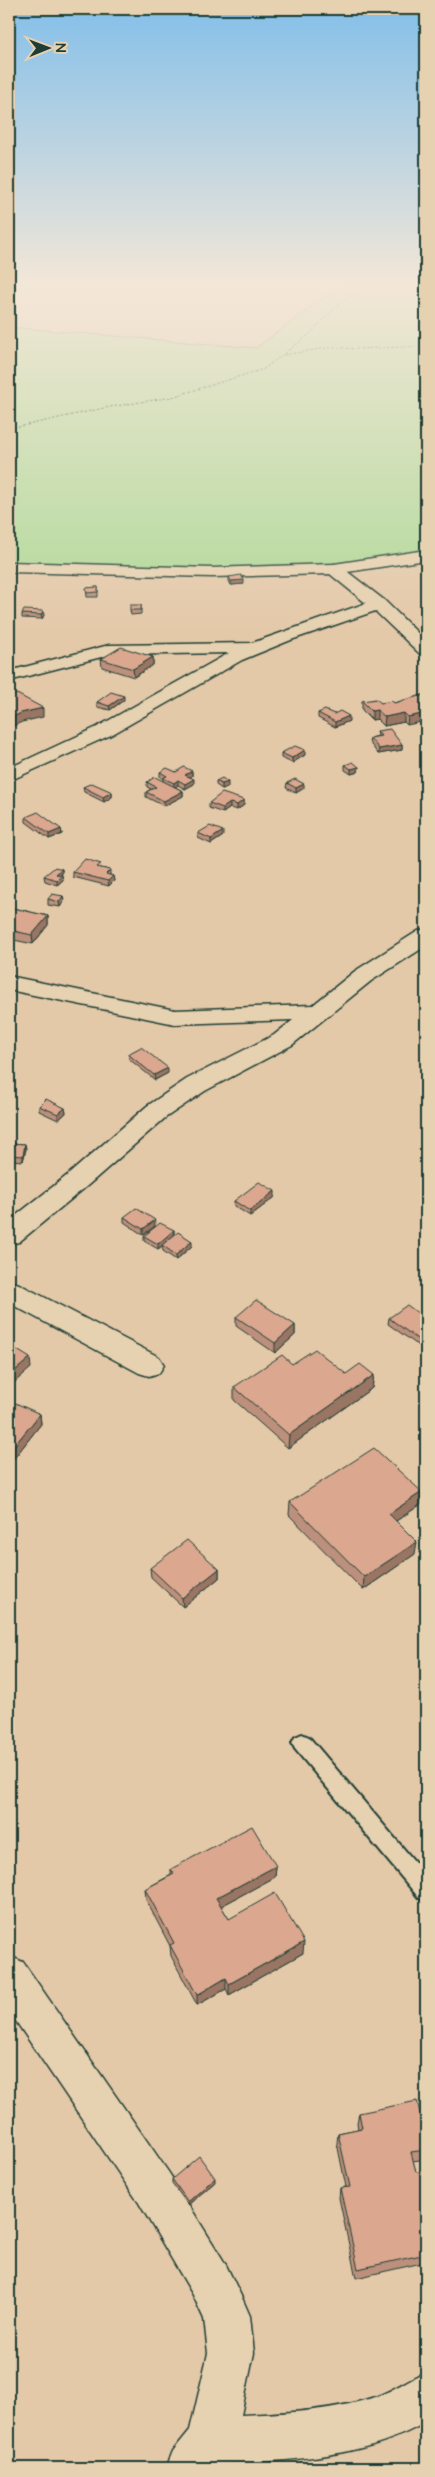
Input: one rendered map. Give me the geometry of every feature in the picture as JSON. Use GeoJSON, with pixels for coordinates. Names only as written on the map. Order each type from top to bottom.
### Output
{"type":"FeatureCollection","features":[{"type":"Feature","properties":{"kind":"street"},"geometry":{"type":"LineString","coordinates":[[9,567],[298,572],[334,569],[426,555]]}},
{"type":"Feature","properties":{"kind":"street"},"geometry":{"type":"LineString","coordinates":[[334,569],[378,604],[426,650]]}},
{"type":"Feature","properties":{"kind":"street"},"geometry":{"type":"LineString","coordinates":[[9,775],[104,731],[236,656],[378,604]]}},
{"type":"Feature","properties":{"kind":"street"},"geometry":{"type":"LineString","coordinates":[[9,676],[86,654],[109,650],[260,646]]}},
{"type":"Feature","properties":{"kind":"street"},"geometry":{"type":"LineString","coordinates":[[9,1235],[78,1180],[156,1112],[196,1085],[282,1040],[363,976],[426,936]]}},
{"type":"Feature","properties":{"kind":"street"},"geometry":{"type":"LineString","coordinates":[[9,983],[174,1017],[193,1018],[319,1012]]}},
{"type":"Feature","properties":{"kind":"street"},"geometry":{"type":"LineString","coordinates":[[9,1292],[149,1364]]}},
{"type":"Feature","properties":{"kind":"street"},"geometry":{"type":"LineString","coordinates":[[9,1976],[154,2188],[209,2279],[226,2316],[232,2353],[200,2455],[370,2423],[415,2404],[426,2396]]}},
{"type":"Feature","properties":{"kind":"lane"},"geometry":{"type":"LineString","coordinates":[[302,1743],[426,1891]]}},
{"type":"Feature","properties":{"kind":"path"},"geometry":{"type":"LineString","coordinates":[[9,429],[104,408],[150,401]]}},
{"type":"Feature","properties":{"kind":"green space"},"geometry":{"type":"Polygon","coordinates":[[[9,401],[426,401],[426,555],[334,569],[9,567],[9,401]]]}},
{"type":"Feature","properties":{"kind":"building"},"geometry":{"type":"Polygon","coordinates":[[[241,575],[244,580],[231,581],[229,577],[241,575]]]}},
{"type":"Feature","properties":{"kind":"building"},"geometry":{"type":"Polygon","coordinates":[[[98,587],[98,592],[87,593],[86,588],[98,587]]]}},
{"type":"Feature","properties":{"kind":"building"},"geometry":{"type":"Polygon","coordinates":[[[130,605],[141,605],[141,610],[130,610],[130,605]]]}},
{"type":"Feature","properties":{"kind":"building"},"geometry":{"type":"Polygon","coordinates":[[[24,610],[43,611],[41,615],[22,614],[24,610]]]}},
{"type":"Feature","properties":{"kind":"building"},"geometry":{"type":"Polygon","coordinates":[[[121,647],[153,657],[133,669],[101,659],[121,647]]]}},
{"type":"Feature","properties":{"kind":"building"},"geometry":{"type":"Polygon","coordinates":[[[111,692],[124,696],[109,706],[97,702],[111,692]]]}},
{"type":"Feature","properties":{"kind":"building"},"geometry":{"type":"Polygon","coordinates":[[[17,694],[43,708],[21,713],[9,719],[9,697],[17,694]]]}},
{"type":"Feature","properties":{"kind":"building"},"geometry":{"type":"Polygon","coordinates":[[[426,694],[426,701],[422,702],[426,706],[426,713],[408,717],[404,713],[385,717],[377,710],[372,711],[362,701],[376,699],[381,703],[392,701],[394,703],[426,694]]]}},
{"type":"Feature","properties":{"kind":"building"},"geometry":{"type":"Polygon","coordinates":[[[325,710],[334,714],[340,711],[349,716],[335,722],[318,713],[325,710]]]}},
{"type":"Feature","properties":{"kind":"building"},"geometry":{"type":"Polygon","coordinates":[[[390,729],[402,745],[379,749],[370,738],[381,736],[377,731],[390,729]]]}},
{"type":"Feature","properties":{"kind":"building"},"geometry":{"type":"Polygon","coordinates":[[[295,746],[305,750],[292,758],[281,753],[295,746]]]}},
{"type":"Feature","properties":{"kind":"building"},"geometry":{"type":"Polygon","coordinates":[[[353,762],[359,767],[351,769],[345,765],[353,762]]]}},
{"type":"Feature","properties":{"kind":"building"},"geometry":{"type":"Polygon","coordinates":[[[184,767],[192,771],[185,775],[194,779],[185,784],[178,780],[174,783],[163,778],[167,776],[160,772],[167,768],[176,772],[184,767]]]}},
{"type":"Feature","properties":{"kind":"building"},"geometry":{"type":"Polygon","coordinates":[[[155,777],[183,791],[164,801],[146,792],[156,787],[147,782],[155,777]]]}},
{"type":"Feature","properties":{"kind":"building"},"geometry":{"type":"Polygon","coordinates":[[[222,778],[228,782],[222,784],[216,781],[222,778]]]}},
{"type":"Feature","properties":{"kind":"building"},"geometry":{"type":"Polygon","coordinates":[[[295,779],[304,784],[296,788],[287,783],[295,779]]]}},
{"type":"Feature","properties":{"kind":"building"},"geometry":{"type":"Polygon","coordinates":[[[92,783],[112,792],[103,797],[83,787],[92,783]]]}},
{"type":"Feature","properties":{"kind":"building"},"geometry":{"type":"Polygon","coordinates":[[[222,793],[244,800],[237,805],[230,803],[223,808],[209,803],[222,793]]]}},
{"type":"Feature","properties":{"kind":"building"},"geometry":{"type":"Polygon","coordinates":[[[38,812],[61,829],[49,834],[26,817],[38,812]]]}},
{"type":"Feature","properties":{"kind":"building"},"geometry":{"type":"Polygon","coordinates":[[[210,826],[223,831],[211,839],[198,833],[210,826]]]}},
{"type":"Feature","properties":{"kind":"building"},"geometry":{"type":"Polygon","coordinates":[[[85,859],[101,864],[97,867],[110,870],[106,874],[113,876],[108,881],[73,872],[85,859]]]}},
{"type":"Feature","properties":{"kind":"building"},"geometry":{"type":"Polygon","coordinates":[[[55,867],[62,869],[56,874],[62,875],[57,880],[44,876],[55,867]]]}},
{"type":"Feature","properties":{"kind":"building"},"geometry":{"type":"Polygon","coordinates":[[[52,894],[63,896],[59,902],[48,899],[52,894]]]}},
{"type":"Feature","properties":{"kind":"building"},"geometry":{"type":"Polygon","coordinates":[[[9,907],[48,916],[32,935],[9,930],[9,907]]]}},
{"type":"Feature","properties":{"kind":"building"},"geometry":{"type":"Polygon","coordinates":[[[141,1047],[168,1068],[154,1075],[128,1054],[141,1047]]]}},
{"type":"Feature","properties":{"kind":"building"},"geometry":{"type":"Polygon","coordinates":[[[46,1099],[65,1108],[58,1114],[39,1106],[46,1099]]]}},
{"type":"Feature","properties":{"kind":"building"},"geometry":{"type":"Polygon","coordinates":[[[9,1143],[25,1144],[23,1156],[9,1155],[9,1143]]]}},
{"type":"Feature","properties":{"kind":"building"},"geometry":{"type":"Polygon","coordinates":[[[259,1182],[275,1191],[250,1211],[234,1201],[259,1182]]]}},
{"type":"Feature","properties":{"kind":"building"},"geometry":{"type":"Polygon","coordinates":[[[136,1208],[155,1220],[143,1229],[124,1217],[136,1208]]]}},
{"type":"Feature","properties":{"kind":"building"},"geometry":{"type":"Polygon","coordinates":[[[160,1223],[174,1230],[158,1244],[144,1236],[160,1223]]]}},
{"type":"Feature","properties":{"kind":"building"},"geometry":{"type":"Polygon","coordinates":[[[178,1232],[192,1241],[176,1255],[162,1245],[178,1232]]]}},
{"type":"Feature","properties":{"kind":"building"},"geometry":{"type":"Polygon","coordinates":[[[256,1300],[295,1325],[275,1343],[236,1317],[256,1300]]]}},
{"type":"Feature","properties":{"kind":"building"},"geometry":{"type":"Polygon","coordinates":[[[407,1305],[426,1319],[426,1336],[420,1341],[389,1318],[407,1305]]]}},
{"type":"Feature","properties":{"kind":"building"},"geometry":{"type":"Polygon","coordinates":[[[9,1345],[30,1358],[9,1376],[9,1345]]]}},
{"type":"Feature","properties":{"kind":"building"},"geometry":{"type":"Polygon","coordinates":[[[315,1349],[346,1374],[360,1364],[374,1375],[289,1435],[234,1387],[282,1355],[292,1364],[315,1349]]]}},
{"type":"Feature","properties":{"kind":"building"},"geometry":{"type":"Polygon","coordinates":[[[11,1401],[40,1414],[9,1452],[9,1404],[11,1401]]]}},
{"type":"Feature","properties":{"kind":"building"},"geometry":{"type":"Polygon","coordinates":[[[374,1448],[422,1492],[389,1514],[417,1542],[364,1577],[290,1502],[374,1448]]]}},
{"type":"Feature","properties":{"kind":"building"},"geometry":{"type":"Polygon","coordinates":[[[187,1540],[219,1569],[182,1598],[150,1568],[187,1540]]]}},
{"type":"Feature","properties":{"kind":"building"},"geometry":{"type":"Polygon","coordinates":[[[252,1826],[276,1866],[216,1898],[229,1919],[275,1893],[304,1942],[229,1984],[226,1978],[197,1995],[170,1945],[174,1943],[145,1889],[174,1874],[171,1869],[252,1826]]]}},
{"type":"Feature","properties":{"kind":"building"},"geometry":{"type":"Polygon","coordinates":[[[417,2101],[426,2136],[426,2150],[411,2152],[416,2172],[425,2171],[426,2174],[426,2254],[358,2269],[340,2188],[350,2187],[338,2133],[362,2128],[359,2113],[417,2101]]]}},
{"type":"Feature","properties":{"kind":"building"},"geometry":{"type":"Polygon","coordinates":[[[199,2156],[215,2178],[188,2202],[172,2179],[199,2156]]]}}]}
